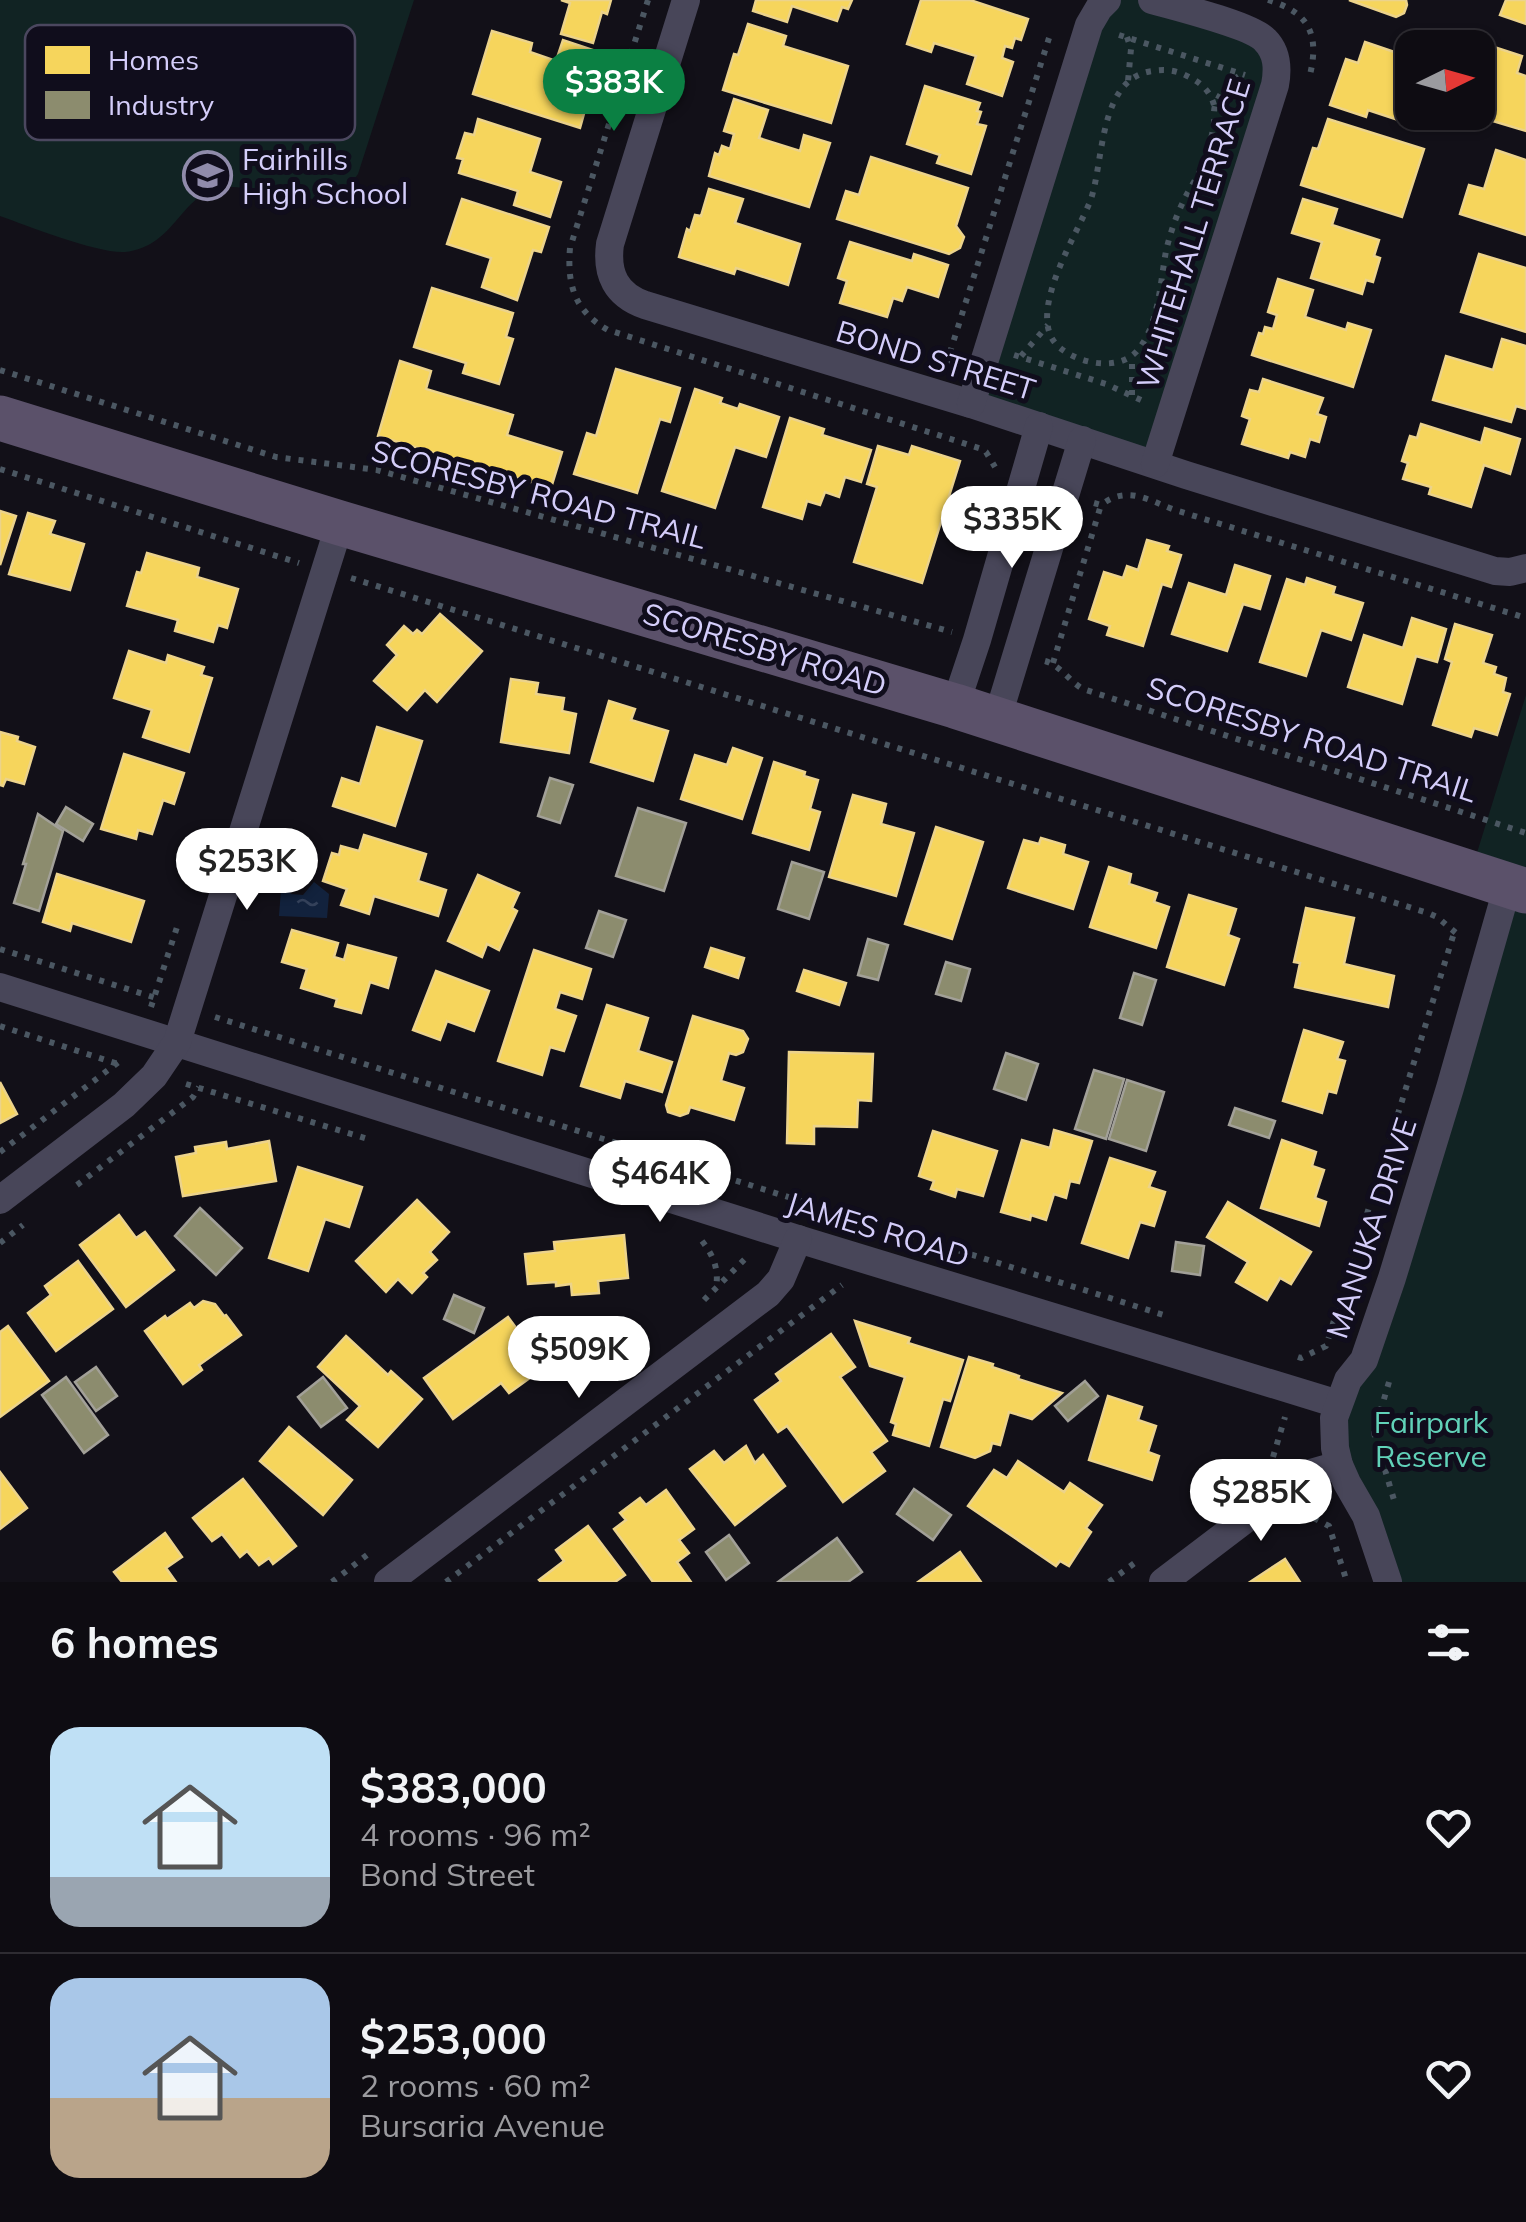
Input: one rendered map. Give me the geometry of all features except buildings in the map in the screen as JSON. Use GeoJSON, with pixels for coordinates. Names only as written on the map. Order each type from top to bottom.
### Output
{"type":"FeatureCollection","features":[{"type":"Feature","properties":{"kind":"main road","name":"SCORESBY ROAD"},"geometry":{"type":"LineString","coordinates":[[0,418],[976,713],[1517,888]]}},
{"type":"Feature","properties":{"kind":"street","name":"BOND STREET"},"geometry":{"type":"LineString","coordinates":[[686,0],[610,244],[611,272],[621,292],[645,305],[971,404],[1496,572],[1526,568]]}},
{"type":"Feature","properties":{"kind":"street"},"geometry":{"type":"LineString","coordinates":[[971,404],[1089,25],[1108,0]]}},
{"type":"Feature","properties":{"kind":"street","name":"WHITEHALL TERRACE"},"geometry":{"type":"LineString","coordinates":[[1152,0],[1197,6],[1254,32],[1270,44],[1277,63],[1275,85],[1155,464]]}},
{"type":"Feature","properties":{"kind":"street"},"geometry":{"type":"LineString","coordinates":[[976,713],[977,640],[1039,426]]}},
{"type":"Feature","properties":{"kind":"street"},"geometry":{"type":"LineString","coordinates":[[976,713],[1082,440]]}},
{"type":"Feature","properties":{"kind":"street"},"geometry":{"type":"LineString","coordinates":[[0,1200],[135,1095],[154,1076],[177,1042],[340,522]]}},
{"type":"Feature","properties":{"kind":"street","name":"MANUKA DRIVE"},"geometry":{"type":"LineString","coordinates":[[1388,1582],[1366,1516],[1339,1465],[1334,1434],[1338,1404],[1348,1380],[1364,1360],[1517,888]]}},
{"type":"Feature","properties":{"kind":"street","name":"JAMES ROAD"},"geometry":{"type":"LineString","coordinates":[[0,987],[798,1239],[1338,1404]]}},
{"type":"Feature","properties":{"kind":"street"},"geometry":{"type":"LineString","coordinates":[[388,1582],[768,1294],[781,1279],[798,1239]]}},
{"type":"Feature","properties":{"kind":"street"},"geometry":{"type":"LineString","coordinates":[[1163,1582],[1297,1480],[1339,1465]]}},
{"type":"Feature","properties":{"kind":"path"},"geometry":{"type":"LineString","coordinates":[[1089,25],[1275,85]]}},
{"type":"Feature","properties":{"kind":"path"},"geometry":{"type":"LineString","coordinates":[[943,376],[1052,28]]}},
{"type":"Feature","properties":{"kind":"path"},"geometry":{"type":"LineString","coordinates":[[1127,37],[1128,82]]}},
{"type":"Feature","properties":{"kind":"path"},"geometry":{"type":"LineString","coordinates":[[1178,72],[1184,54]]}},
{"type":"Feature","properties":{"kind":"path"},"geometry":{"type":"LineString","coordinates":[[1150,71],[1178,72],[1206,88],[1214,105],[1214,124],[1207,153],[1174,225],[1146,337],[1132,356],[1114,363],[1085,360],[1057,346],[1048,325],[1048,308],[1059,266],[1091,197],[1109,116],[1128,82],[1150,71]]}},
{"type":"Feature","properties":{"kind":"path"},"geometry":{"type":"LineString","coordinates":[[1214,105],[1232,80],[1242,74]]}},
{"type":"Feature","properties":{"kind":"path"},"geometry":{"type":"LineString","coordinates":[[1020,356],[1048,325]]}},
{"type":"Feature","properties":{"kind":"path"},"geometry":{"type":"LineString","coordinates":[[988,348],[1081,376],[1171,412]]}},
{"type":"Feature","properties":{"kind":"path"},"geometry":{"type":"LineString","coordinates":[[1132,356],[1132,396]]}},
{"type":"Feature","properties":{"kind":"path"},"geometry":{"type":"LineString","coordinates":[[1081,376],[1085,360]]}},
{"type":"Feature","properties":{"kind":"path","name":"SCORESBY ROAD TRAIL"},"geometry":{"type":"LineString","coordinates":[[0,370],[276,457],[377,470],[952,632]]}},
{"type":"Feature","properties":{"kind":"path"},"geometry":{"type":"LineString","coordinates":[[0,468],[292,560]]}},
{"type":"Feature","properties":{"kind":"path"},"geometry":{"type":"LineString","coordinates":[[1052,663],[1101,505],[1118,495],[1136,496],[1526,618]]}},
{"type":"Feature","properties":{"kind":"path"},"geometry":{"type":"LineString","coordinates":[[1084,499],[1101,505]]}},
{"type":"Feature","properties":{"kind":"path"},"geometry":{"type":"LineString","coordinates":[[358,580],[1437,917],[1454,932],[1327,1344],[1301,1358],[1282,1352]]}},
{"type":"Feature","properties":{"kind":"path","name":"SCORESBY ROAD TRAIL"},"geometry":{"type":"LineString","coordinates":[[1034,658],[1052,663],[1083,690],[1526,833]]}},
{"type":"Feature","properties":{"kind":"path"},"geometry":{"type":"LineString","coordinates":[[0,949],[155,997]]}},
{"type":"Feature","properties":{"kind":"path"},"geometry":{"type":"LineString","coordinates":[[220,1019],[1168,1316]]}},
{"type":"Feature","properties":{"kind":"path"},"geometry":{"type":"LineString","coordinates":[[0,1026],[118,1062],[0,1152]]}},
{"type":"Feature","properties":{"kind":"path"},"geometry":{"type":"LineString","coordinates":[[186,1084],[198,1088]]}},
{"type":"Feature","properties":{"kind":"path"},"geometry":{"type":"LineString","coordinates":[[701,1240],[711,1252],[716,1288]]}},
{"type":"Feature","properties":{"kind":"path"},"geometry":{"type":"LineString","coordinates":[[446,1582],[842,1285]]}},
{"type":"Feature","properties":{"kind":"path"},"geometry":{"type":"LineString","coordinates":[[1308,1515],[1330,1526],[1347,1582]]}},
{"type":"Feature","properties":{"kind":"green space"},"geometry":{"type":"Polygon","coordinates":[[[0,0],[414,0],[358,174],[347,191],[335,197],[307,199],[217,187],[193,202],[154,242],[125,252],[81,244],[0,216],[0,0]]]}},
{"type":"Feature","properties":{"kind":"green space"},"geometry":{"type":"Polygon","coordinates":[[[1107,0],[1152,0],[1274,53],[1155,464],[971,404],[1107,0]]]}},
{"type":"Feature","properties":{"kind":"green space","name":"Fairpark Reserve"},"geometry":{"type":"Polygon","coordinates":[[[1526,695],[1526,1582],[1388,1582],[1335,1448],[1508,886],[1471,872],[1526,695]]]}},
{"type":"Feature","properties":{"kind":"water"},"geometry":{"type":"Polygon","coordinates":[[[314,882],[329,894],[327,918],[279,916],[281,890],[303,895],[314,882]]]}},
{"type":"Feature","properties":{"kind":"place","name":"Fairhills High School"},"geometry":{"type":"Point","coordinates":[207,176]}}]}
